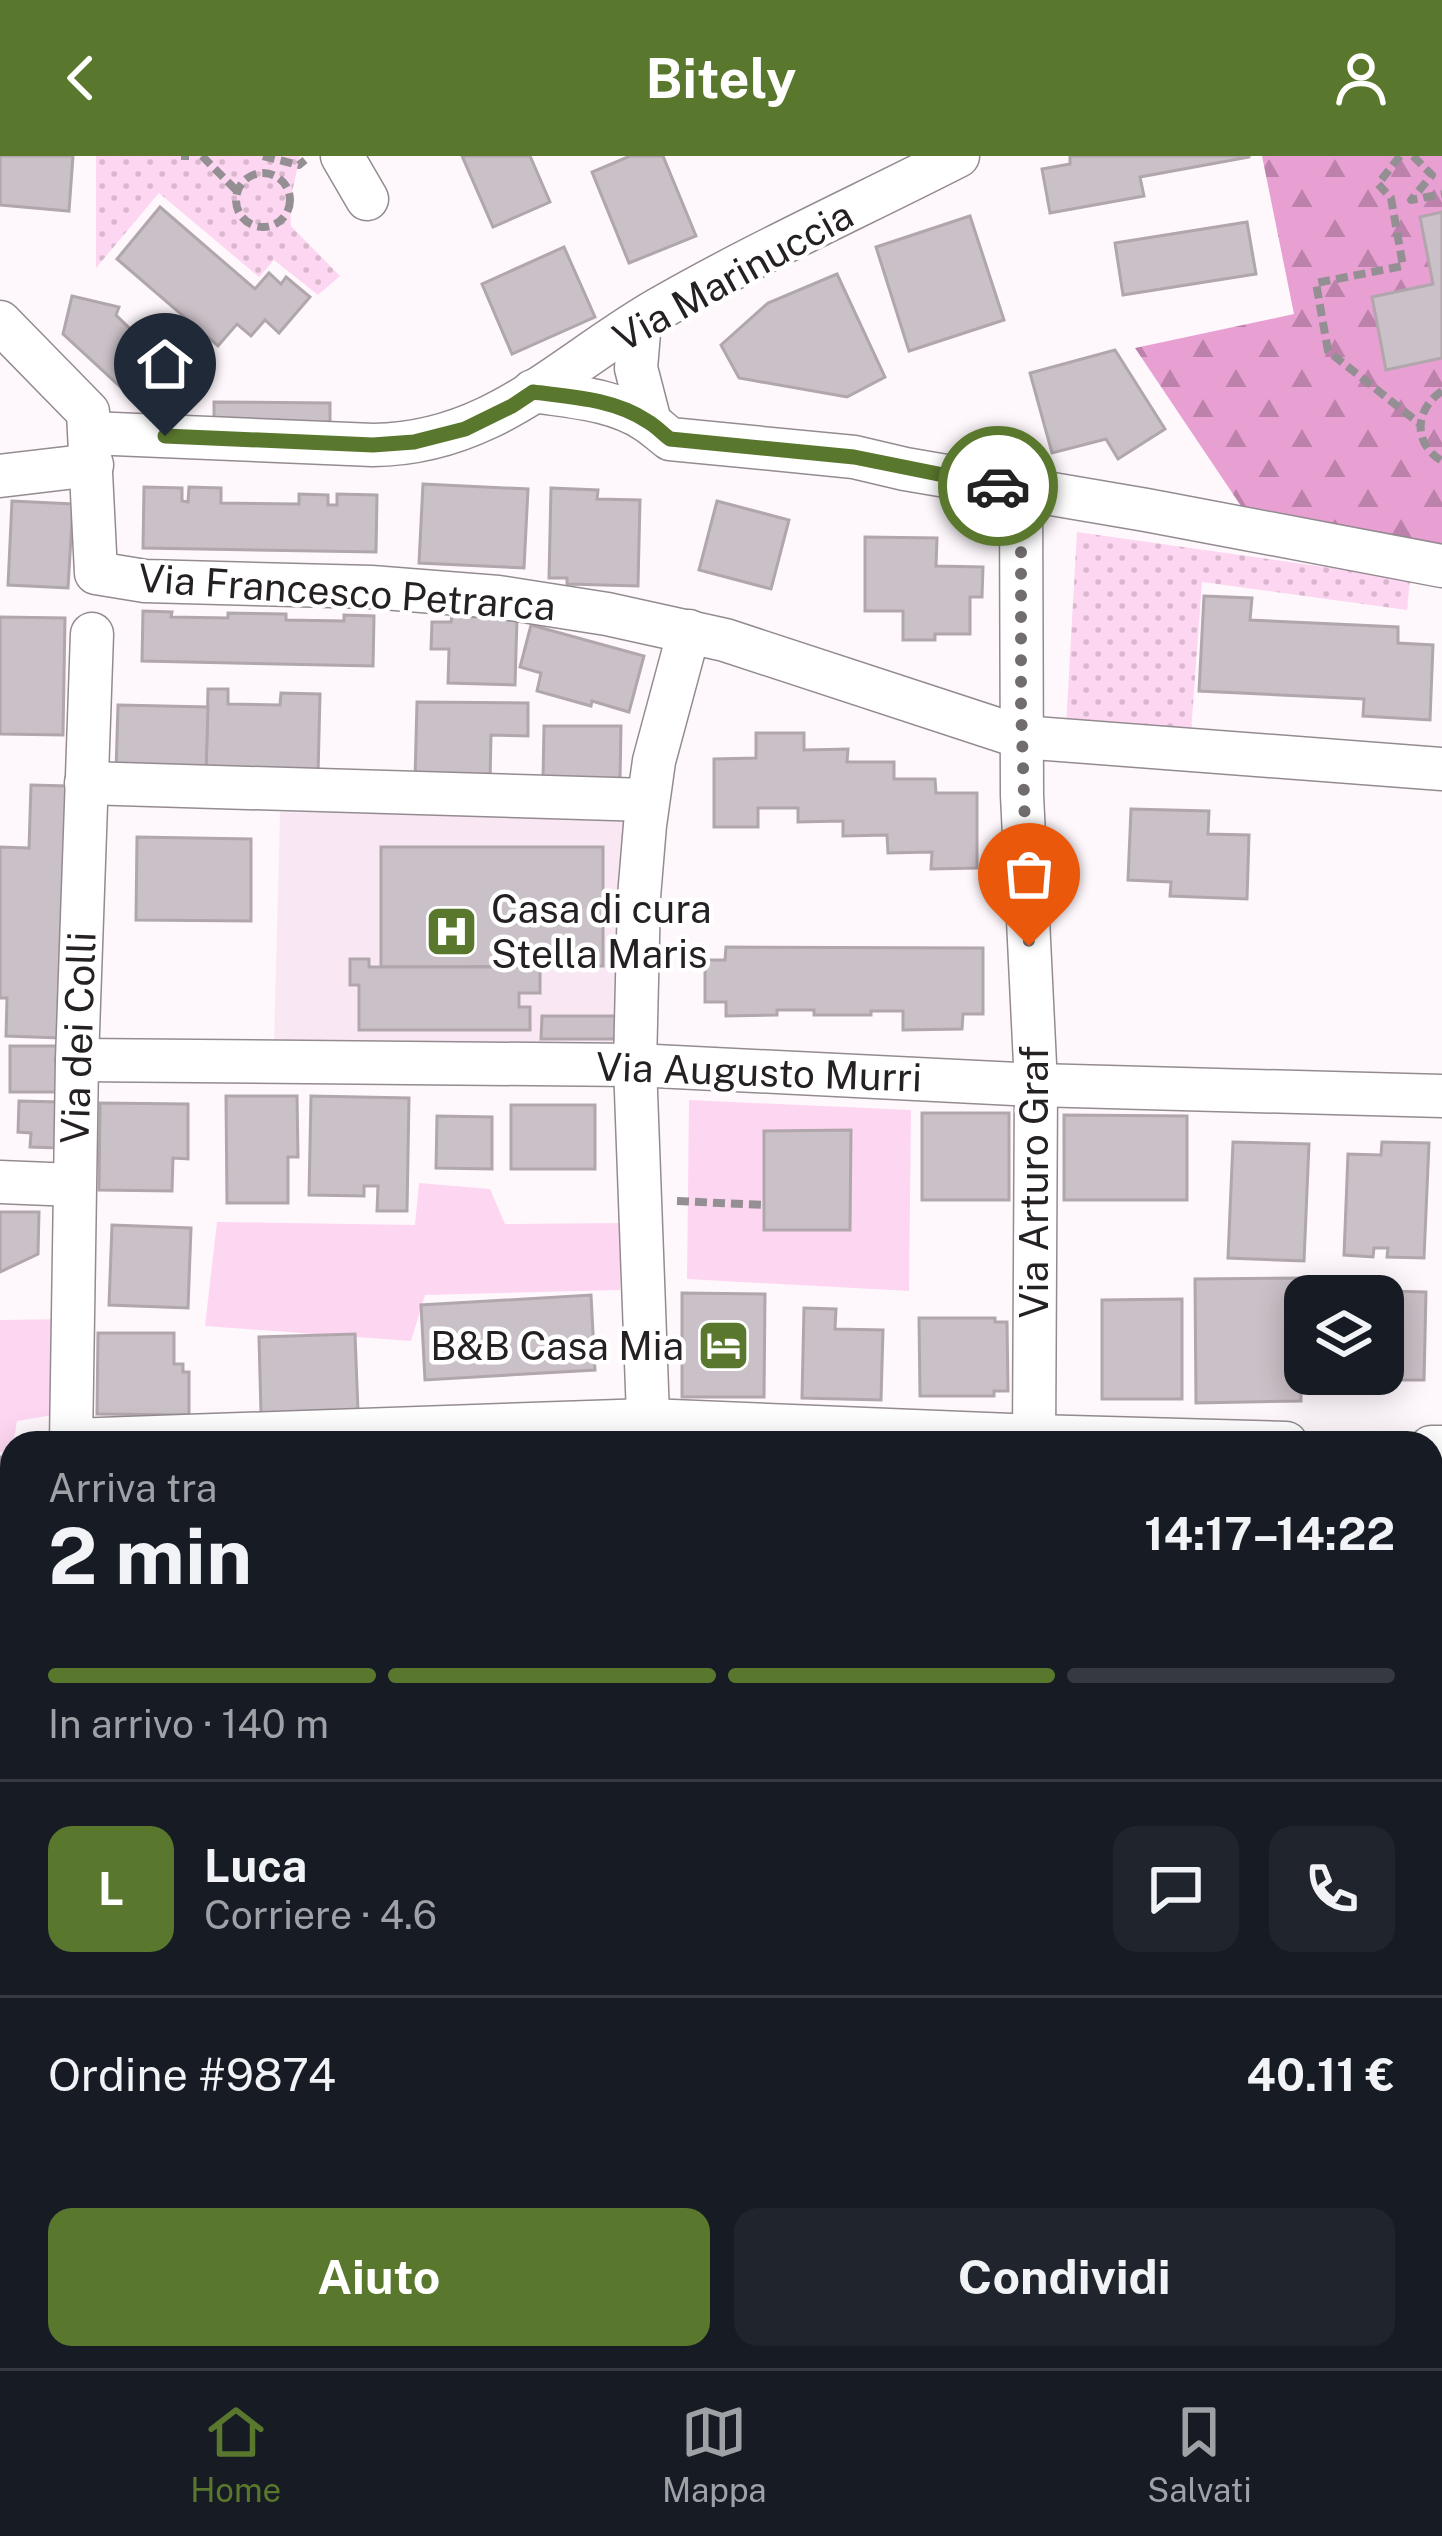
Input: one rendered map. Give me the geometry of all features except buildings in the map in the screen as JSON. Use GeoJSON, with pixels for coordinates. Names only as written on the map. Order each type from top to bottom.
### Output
{"type":"FeatureCollection","features":[{"type":"Feature","properties":{"kind":"street"},"geometry":{"type":"LineString","coordinates":[[342,156],[367,199]]}},
{"type":"Feature","properties":{"kind":"street","name":"Via Marinuccia"},"geometry":{"type":"LineString","coordinates":[[0,476],[91,449],[394,445],[465,429],[512,406],[693,291],[958,156]]}},
{"type":"Feature","properties":{"kind":"street"},"geometry":{"type":"LineString","coordinates":[[640,321],[636,368],[650,422]]}},
{"type":"Feature","properties":{"kind":"street"},"geometry":{"type":"LineString","coordinates":[[0,322],[88,412],[91,449]]}},
{"type":"Feature","properties":{"kind":"street"},"geometry":{"type":"LineString","coordinates":[[533,392],[621,408],[650,422],[670,439],[854,457],[1442,566]]}},
{"type":"Feature","properties":{"kind":"street","name":"Via Francesco Petrarca"},"geometry":{"type":"LineString","coordinates":[[91,449],[96,574],[145,581],[455,592],[607,614],[760,651],[1021,737],[1442,769]]}},
{"type":"Feature","properties":{"kind":"street","name":"Via Arturo Graf"},"geometry":{"type":"LineString","coordinates":[[1021,489],[1021,737],[1036,1084],[1034,1431]]}},
{"type":"Feature","properties":{"kind":"street"},"geometry":{"type":"LineString","coordinates":[[648,1431],[635,1065],[639,897],[647,800],[689,632]]}},
{"type":"Feature","properties":{"kind":"street","name":"Via dei Colli"},"geometry":{"type":"LineString","coordinates":[[70,1431],[76,1060],[92,634]]}},
{"type":"Feature","properties":{"kind":"street"},"geometry":{"type":"LineString","coordinates":[[86,783],[647,800]]}},
{"type":"Feature","properties":{"kind":"street","name":"Via Augusto Murri"},"geometry":{"type":"LineString","coordinates":[[76,1060],[635,1065],[1442,1096]]}},
{"type":"Feature","properties":{"kind":"street"},"geometry":{"type":"LineString","coordinates":[[0,1182],[74,1186]]}},
{"type":"Feature","properties":{"kind":"path"},"geometry":{"type":"LineString","coordinates":[[202,156],[237,191],[242,218],[257,227],[275,225],[288,211],[289,194],[273,175],[256,174],[237,191]]}},
{"type":"Feature","properties":{"kind":"path"},"geometry":{"type":"LineString","coordinates":[[263,156],[299,165],[311,156]]}},
{"type":"Feature","properties":{"kind":"path"},"geometry":{"type":"LineString","coordinates":[[1400,156],[1378,184],[1391,198],[1403,266],[1316,283],[1328,351],[1420,424]]}},
{"type":"Feature","properties":{"kind":"path"},"geometry":{"type":"LineString","coordinates":[[1412,156],[1432,175],[1411,200],[1442,194]]}},
{"type":"Feature","properties":{"kind":"path"},"geometry":{"type":"LineString","coordinates":[[1442,391],[1429,400],[1420,424],[1425,446],[1442,461]]}},
{"type":"Feature","properties":{"kind":"path"},"geometry":{"type":"LineString","coordinates":[[640,1201],[764,1205]]}},
{"type":"Feature","properties":{"kind":"shaded area"},"geometry":{"type":"Polygon","coordinates":[[[96,156],[300,156],[290,202],[291,226],[340,276],[318,295],[274,260],[259,277],[159,193],[96,268],[96,156]]]}},
{"type":"Feature","properties":{"kind":"shaded area"},"geometry":{"type":"Polygon","coordinates":[[[1077,532],[1410,579],[1407,610],[1202,582],[1191,732],[1066,726],[1077,532]]]}},
{"type":"Feature","properties":{"kind":"shaded area","name":"Casa di cura Stella Maris"},"geometry":{"type":"Polygon","coordinates":[[[280,812],[629,819],[624,1051],[274,1044],[280,812]]]}},
{"type":"Feature","properties":{"kind":"shaded area"},"geometry":{"type":"Polygon","coordinates":[[[689,1100],[911,1110],[909,1291],[687,1279],[689,1100]]]}},
{"type":"Feature","properties":{"kind":"shaded area"},"geometry":{"type":"Polygon","coordinates":[[[419,1183],[490,1189],[505,1224],[621,1223],[620,1290],[425,1295],[411,1341],[205,1326],[217,1222],[415,1225],[419,1183]]]}},
{"type":"Feature","properties":{"kind":"shaded area"},"geometry":{"type":"Polygon","coordinates":[[[71,1319],[71,1412],[17,1421],[15,1431],[0,1431],[0,1320],[71,1319]]]}},
{"type":"Feature","properties":{"kind":"green space"},"geometry":{"type":"Polygon","coordinates":[[[1262,156],[1442,156],[1442,544],[1241,506],[1135,348],[1294,314],[1262,156]]]}},
{"type":"Feature","properties":{"kind":"way so far"},"geometry":{"type":"LineString","coordinates":[[998,486],[1021,489],[1022,795],[1029,946]]}},
{"type":"Feature","properties":{"kind":"place","name":"Casa di cura Stella Maris"},"geometry":{"type":"Point","coordinates":[452,931]}},
{"type":"Feature","properties":{"kind":"place","name":"B&B Casa Mia"},"geometry":{"type":"Point","coordinates":[723,1346]}},
{"type":"Feature","properties":{"kind":"route"},"geometry":{"type":"LineString","coordinates":[[165,436],[394,445],[465,429],[533,392],[621,408],[650,422],[670,439],[854,457],[998,486]]}}]}
